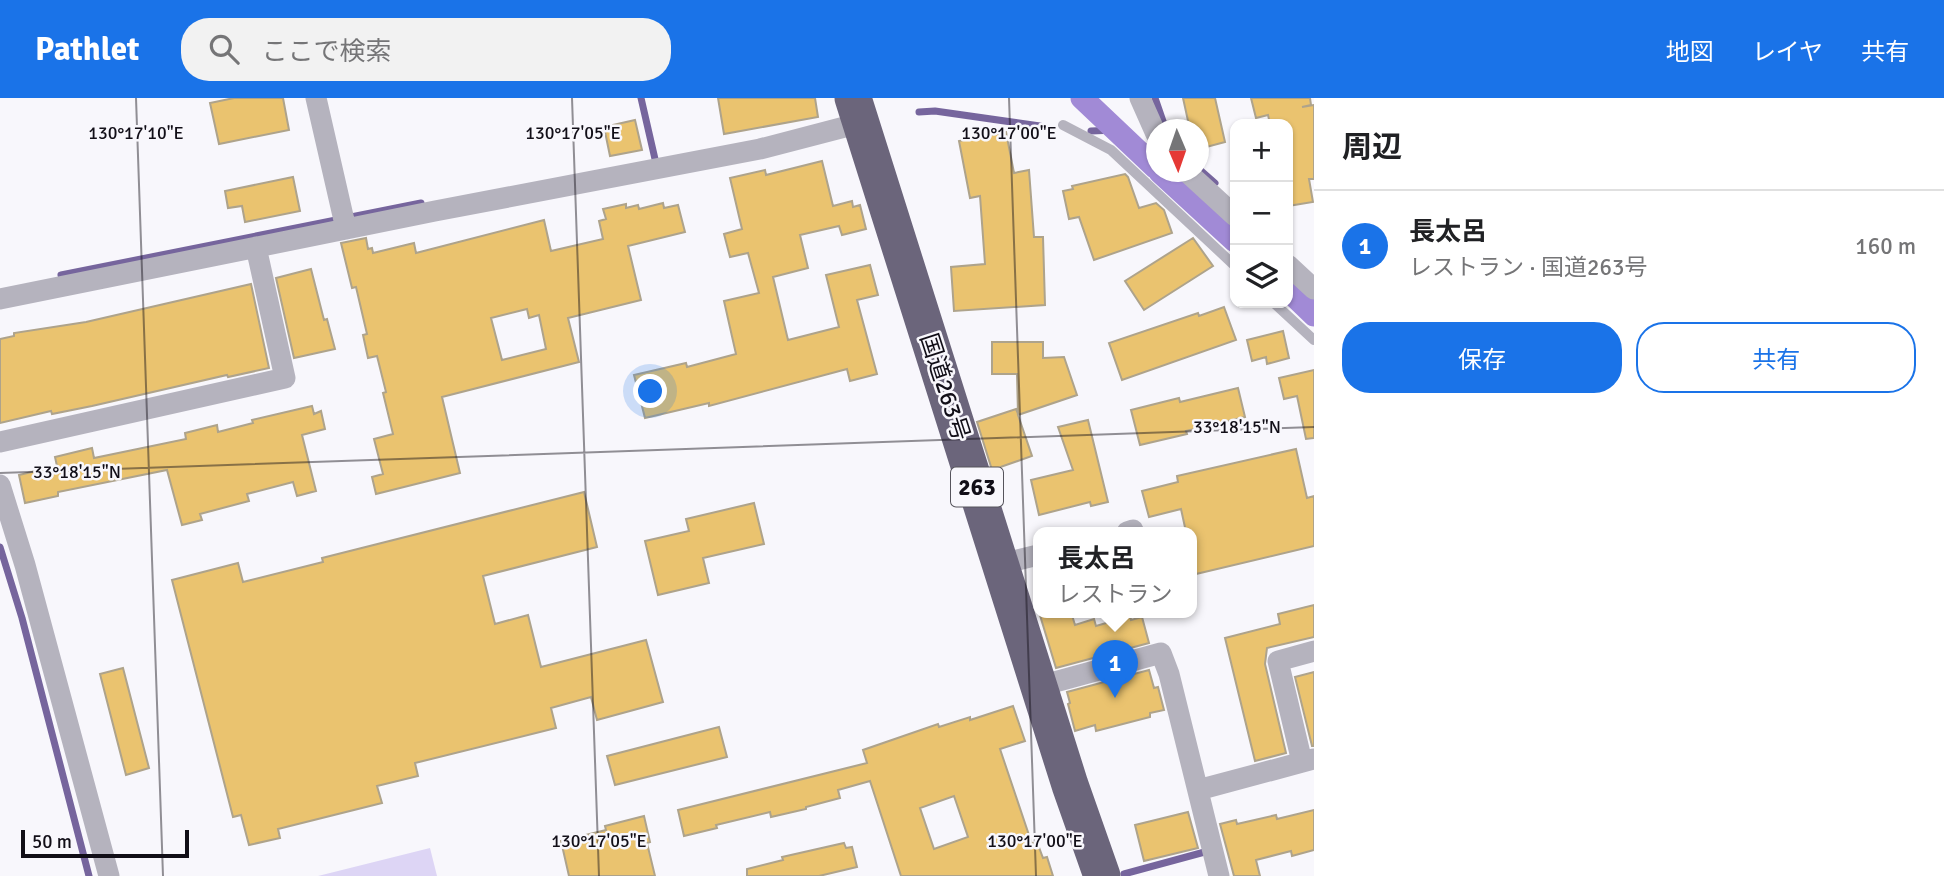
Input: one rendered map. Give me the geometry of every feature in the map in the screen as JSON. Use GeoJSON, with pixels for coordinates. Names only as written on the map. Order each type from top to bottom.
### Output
{"type":"FeatureCollection","features":[{"type":"Feature","properties":{"kind":"highway","name":"国道263号"},"geometry":{"type":"LineString","coordinates":[[857,111],[1102,876]]}},
{"type":"Feature","properties":{"kind":"street"},"geometry":{"type":"LineString","coordinates":[[316,98],[344,220]]}},
{"type":"Feature","properties":{"kind":"street"},"geometry":{"type":"LineString","coordinates":[[1140,98],[1150,119]]}},
{"type":"Feature","properties":{"kind":"street"},"geometry":{"type":"LineString","coordinates":[[0,299],[256,247],[344,220],[760,149],[857,111]]}},
{"type":"Feature","properties":{"kind":"street"},"geometry":{"type":"LineString","coordinates":[[1198,182],[1230,211]]}},
{"type":"Feature","properties":{"kind":"street"},"geometry":{"type":"LineString","coordinates":[[0,442],[285,378],[256,247]]}},
{"type":"Feature","properties":{"kind":"street"},"geometry":{"type":"LineString","coordinates":[[1293,270],[1314,289]]}},
{"type":"Feature","properties":{"kind":"street"},"geometry":{"type":"LineString","coordinates":[[0,485],[25,565],[109,876]]}},
{"type":"Feature","properties":{"kind":"street"},"geometry":{"type":"LineString","coordinates":[[1002,564],[1033,556]]}},
{"type":"Feature","properties":{"kind":"street"},"geometry":{"type":"LineString","coordinates":[[1198,790],[1308,760],[1278,661],[1314,651]]}},
{"type":"Feature","properties":{"kind":"street"},"geometry":{"type":"LineString","coordinates":[[1040,687],[1161,653],[1169,674],[1214,858]]}},
{"type":"Feature","properties":{"kind":"lane"},"geometry":{"type":"LineString","coordinates":[[1063,125],[1111,150],[1230,261]]}},
{"type":"Feature","properties":{"kind":"lane"},"geometry":{"type":"LineString","coordinates":[[1279,308],[1314,340]]}},
{"type":"Feature","properties":{"kind":"shaded area"},"geometry":{"type":"Polygon","coordinates":[[[430,848],[437,876],[318,876],[430,848]]]}},
{"type":"Feature","properties":{"kind":"building"},"geometry":{"type":"Polygon","coordinates":[[[234,98],[283,98],[289,130],[219,144],[210,103],[234,98]]]}},
{"type":"Feature","properties":{"kind":"building"},"geometry":{"type":"Polygon","coordinates":[[[718,98],[815,98],[818,117],[724,134],[718,98]]]}},
{"type":"Feature","properties":{"kind":"building"},"geometry":{"type":"Polygon","coordinates":[[[1183,98],[1215,98],[1225,142],[1209,146],[1209,119],[1188,119],[1183,98]]]}},
{"type":"Feature","properties":{"kind":"building"},"geometry":{"type":"Polygon","coordinates":[[[1251,98],[1310,98],[1311,105],[1302,107],[1314,105],[1314,179],[1309,179],[1313,202],[1293,205],[1293,119],[1269,119],[1268,115],[1256,118],[1251,98]]]}},
{"type":"Feature","properties":{"kind":"building"},"geometry":{"type":"Polygon","coordinates":[[[635,120],[642,150],[610,156],[604,127],[635,120]]]}},
{"type":"Feature","properties":{"kind":"building"},"geometry":{"type":"Polygon","coordinates":[[[1006,132],[1014,173],[1029,170],[1034,237],[1043,237],[1045,305],[954,311],[951,267],[985,264],[980,196],[970,198],[959,141],[1006,132]]]}},
{"type":"Feature","properties":{"kind":"building"},"geometry":{"type":"Polygon","coordinates":[[[822,161],[833,206],[852,201],[853,207],[860,205],[866,229],[842,235],[839,226],[800,235],[808,268],[773,277],[788,340],[839,327],[826,275],[870,265],[878,295],[857,300],[877,374],[850,381],[847,369],[709,406],[709,403],[645,418],[634,375],[686,363],[687,367],[736,354],[724,301],[759,293],[748,253],[730,257],[724,234],[742,229],[730,178],[765,170],[766,175],[822,161]]]}},
{"type":"Feature","properties":{"kind":"building"},"geometry":{"type":"Polygon","coordinates":[[[1125,174],[1139,208],[1156,203],[1164,210],[1172,233],[1094,260],[1079,217],[1069,219],[1063,191],[1073,189],[1072,186],[1125,174]]]}},
{"type":"Feature","properties":{"kind":"building"},"geometry":{"type":"Polygon","coordinates":[[[293,177],[300,211],[245,222],[242,206],[228,208],[225,191],[293,177]]]}},
{"type":"Feature","properties":{"kind":"building"},"geometry":{"type":"Polygon","coordinates":[[[663,203],[664,208],[678,205],[685,232],[628,246],[641,300],[568,318],[579,362],[442,397],[460,473],[376,494],[372,477],[383,474],[374,439],[393,434],[377,356],[368,358],[363,335],[367,334],[356,287],[352,288],[341,243],[366,238],[368,249],[372,248],[373,253],[414,243],[416,253],[544,220],[551,251],[603,239],[599,221],[606,219],[603,209],[626,204],[626,208],[638,205],[639,209],[663,203]],[[527,309],[491,318],[502,360],[546,349],[539,315],[529,318],[527,309]]]}},
{"type":"Feature","properties":{"kind":"building"},"geometry":{"type":"Polygon","coordinates":[[[1193,238],[1213,266],[1144,310],[1125,281],[1193,238]]]}},
{"type":"Feature","properties":{"kind":"building"},"geometry":{"type":"Polygon","coordinates":[[[311,269],[324,320],[327,319],[335,349],[294,358],[276,278],[311,269]]]}},
{"type":"Feature","properties":{"kind":"building"},"geometry":{"type":"Polygon","coordinates":[[[251,284],[269,368],[0,423],[0,339],[14,336],[14,333],[86,322],[251,284]]]}},
{"type":"Feature","properties":{"kind":"building"},"geometry":{"type":"Polygon","coordinates":[[[1224,307],[1236,340],[1122,380],[1109,343],[1224,307]]]}},
{"type":"Feature","properties":{"kind":"building"},"geometry":{"type":"Polygon","coordinates":[[[1283,331],[1289,358],[1267,364],[1266,357],[1252,361],[1247,340],[1283,331]]]}},
{"type":"Feature","properties":{"kind":"building"},"geometry":{"type":"Polygon","coordinates":[[[992,342],[1043,342],[1043,358],[1064,357],[1077,395],[1018,415],[1032,456],[992,470],[977,422],[1016,409],[1018,414],[1017,374],[992,374],[992,342]]]}},
{"type":"Feature","properties":{"kind":"building"},"geometry":{"type":"Polygon","coordinates":[[[1314,370],[1314,438],[1306,439],[1297,396],[1284,399],[1279,378],[1314,370]]]}},
{"type":"Feature","properties":{"kind":"building"},"geometry":{"type":"Polygon","coordinates":[[[1238,388],[1245,417],[1140,445],[1131,410],[1238,388]]]}},
{"type":"Feature","properties":{"kind":"building"},"geometry":{"type":"Polygon","coordinates":[[[312,406],[314,414],[321,411],[325,429],[302,435],[316,491],[297,496],[293,482],[247,494],[249,501],[200,514],[202,520],[182,525],[167,470],[58,492],[58,496],[25,503],[19,475],[57,466],[55,457],[92,448],[94,458],[186,439],[185,433],[217,425],[218,432],[253,423],[252,420],[312,406]]]}},
{"type":"Feature","properties":{"kind":"building"},"geometry":{"type":"Polygon","coordinates":[[[1088,420],[1108,502],[1091,506],[1090,502],[1039,515],[1031,480],[1073,470],[1058,427],[1088,420]]]}},
{"type":"Feature","properties":{"kind":"building"},"geometry":{"type":"Polygon","coordinates":[[[1296,449],[1307,498],[1314,496],[1314,546],[1197,574],[1197,527],[1185,527],[1181,509],[1149,517],[1142,491],[1178,482],[1177,476],[1296,449]]]}},
{"type":"Feature","properties":{"kind":"building"},"geometry":{"type":"Polygon","coordinates":[[[584,492],[597,547],[483,576],[495,624],[528,615],[541,667],[646,640],[663,702],[597,720],[591,697],[551,708],[556,728],[415,763],[418,776],[377,786],[382,803],[278,829],[280,838],[249,845],[241,815],[233,817],[172,580],[238,563],[243,582],[323,562],[322,558],[584,492]]]}},
{"type":"Feature","properties":{"kind":"building"},"geometry":{"type":"Polygon","coordinates":[[[754,503],[764,544],[703,558],[709,583],[658,595],[645,541],[689,531],[686,519],[754,503]]]}},
{"type":"Feature","properties":{"kind":"building"},"geometry":{"type":"Polygon","coordinates":[[[1314,605],[1314,637],[1267,648],[1265,664],[1286,753],[1255,761],[1225,638],[1280,624],[1278,614],[1314,605]]]}},
{"type":"Feature","properties":{"kind":"building"},"geometry":{"type":"Polygon","coordinates":[[[1041,618],[1073,618],[1075,625],[1094,619],[1096,626],[1123,618],[1142,618],[1149,643],[1056,668],[1041,618]]]}},
{"type":"Feature","properties":{"kind":"building"},"geometry":{"type":"Polygon","coordinates":[[[123,668],[149,768],[126,775],[100,674],[123,668]]]}},
{"type":"Feature","properties":{"kind":"building"},"geometry":{"type":"Polygon","coordinates":[[[1149,670],[1154,688],[1158,687],[1164,710],[1150,713],[1150,717],[1096,731],[1095,725],[1075,731],[1067,692],[1149,670]]]}},
{"type":"Feature","properties":{"kind":"building"},"geometry":{"type":"Polygon","coordinates":[[[1314,672],[1314,746],[1312,746],[1295,677],[1314,672]]]}},
{"type":"Feature","properties":{"kind":"building"},"geometry":{"type":"Polygon","coordinates":[[[1013,706],[1025,741],[1000,749],[1032,844],[1037,842],[1043,858],[1047,857],[1053,876],[901,876],[870,781],[838,790],[840,798],[806,809],[771,817],[770,812],[684,836],[678,810],[867,763],[863,750],[938,724],[939,727],[970,717],[970,720],[1013,706]],[[954,796],[920,808],[934,849],[968,837],[954,796]]]}},
{"type":"Feature","properties":{"kind":"building"},"geometry":{"type":"Polygon","coordinates":[[[719,727],[727,757],[615,785],[607,756],[719,727]]]}},
{"type":"Feature","properties":{"kind":"building"},"geometry":{"type":"Polygon","coordinates":[[[1314,810],[1314,850],[1292,856],[1291,851],[1256,860],[1260,876],[1234,876],[1220,824],[1236,820],[1237,824],[1276,815],[1277,819],[1314,810]]]}},
{"type":"Feature","properties":{"kind":"building"},"geometry":{"type":"Polygon","coordinates":[[[1188,812],[1198,848],[1144,861],[1135,825],[1188,812]]]}},
{"type":"Feature","properties":{"kind":"building"},"geometry":{"type":"Polygon","coordinates":[[[644,816],[655,876],[569,876],[561,841],[606,830],[605,826],[644,816]]]}},
{"type":"Feature","properties":{"kind":"building"},"geometry":{"type":"Polygon","coordinates":[[[844,843],[846,848],[852,847],[857,867],[819,876],[747,876],[747,869],[783,860],[782,857],[844,843]]]}},
{"type":"Feature","properties":{"kind":"waterway"},"geometry":{"type":"LineString","coordinates":[[641,98],[655,159]]}},
{"type":"Feature","properties":{"kind":"waterway"},"geometry":{"type":"LineString","coordinates":[[1082,98],[1146,159]]}},
{"type":"Feature","properties":{"kind":"waterway"},"geometry":{"type":"LineString","coordinates":[[1155,98],[1162,119]]}},
{"type":"Feature","properties":{"kind":"waterway"},"geometry":{"type":"LineString","coordinates":[[919,112],[935,111],[1040,126]]}},
{"type":"Feature","properties":{"kind":"waterway"},"geometry":{"type":"LineString","coordinates":[[1091,131],[1116,130]]}},
{"type":"Feature","properties":{"kind":"waterway"},"geometry":{"type":"LineString","coordinates":[[1209,178],[1215,183]]}},
{"type":"Feature","properties":{"kind":"waterway"},"geometry":{"type":"LineString","coordinates":[[1171,182],[1230,236]]}},
{"type":"Feature","properties":{"kind":"waterway"},"geometry":{"type":"LineString","coordinates":[[61,275],[421,203]]}},
{"type":"Feature","properties":{"kind":"waterway"},"geometry":{"type":"LineString","coordinates":[[1293,295],[1314,315]]}},
{"type":"Feature","properties":{"kind":"waterway"},"geometry":{"type":"LineString","coordinates":[[0,547],[22,618],[89,876]]}},
{"type":"Feature","properties":{"kind":"waterway"},"geometry":{"type":"LineString","coordinates":[[1124,874],[1212,850]]}},
{"type":"Feature","properties":{"kind":"place","name":"長太呂"},"geometry":{"type":"Point","coordinates":[1115,698]}}]}
